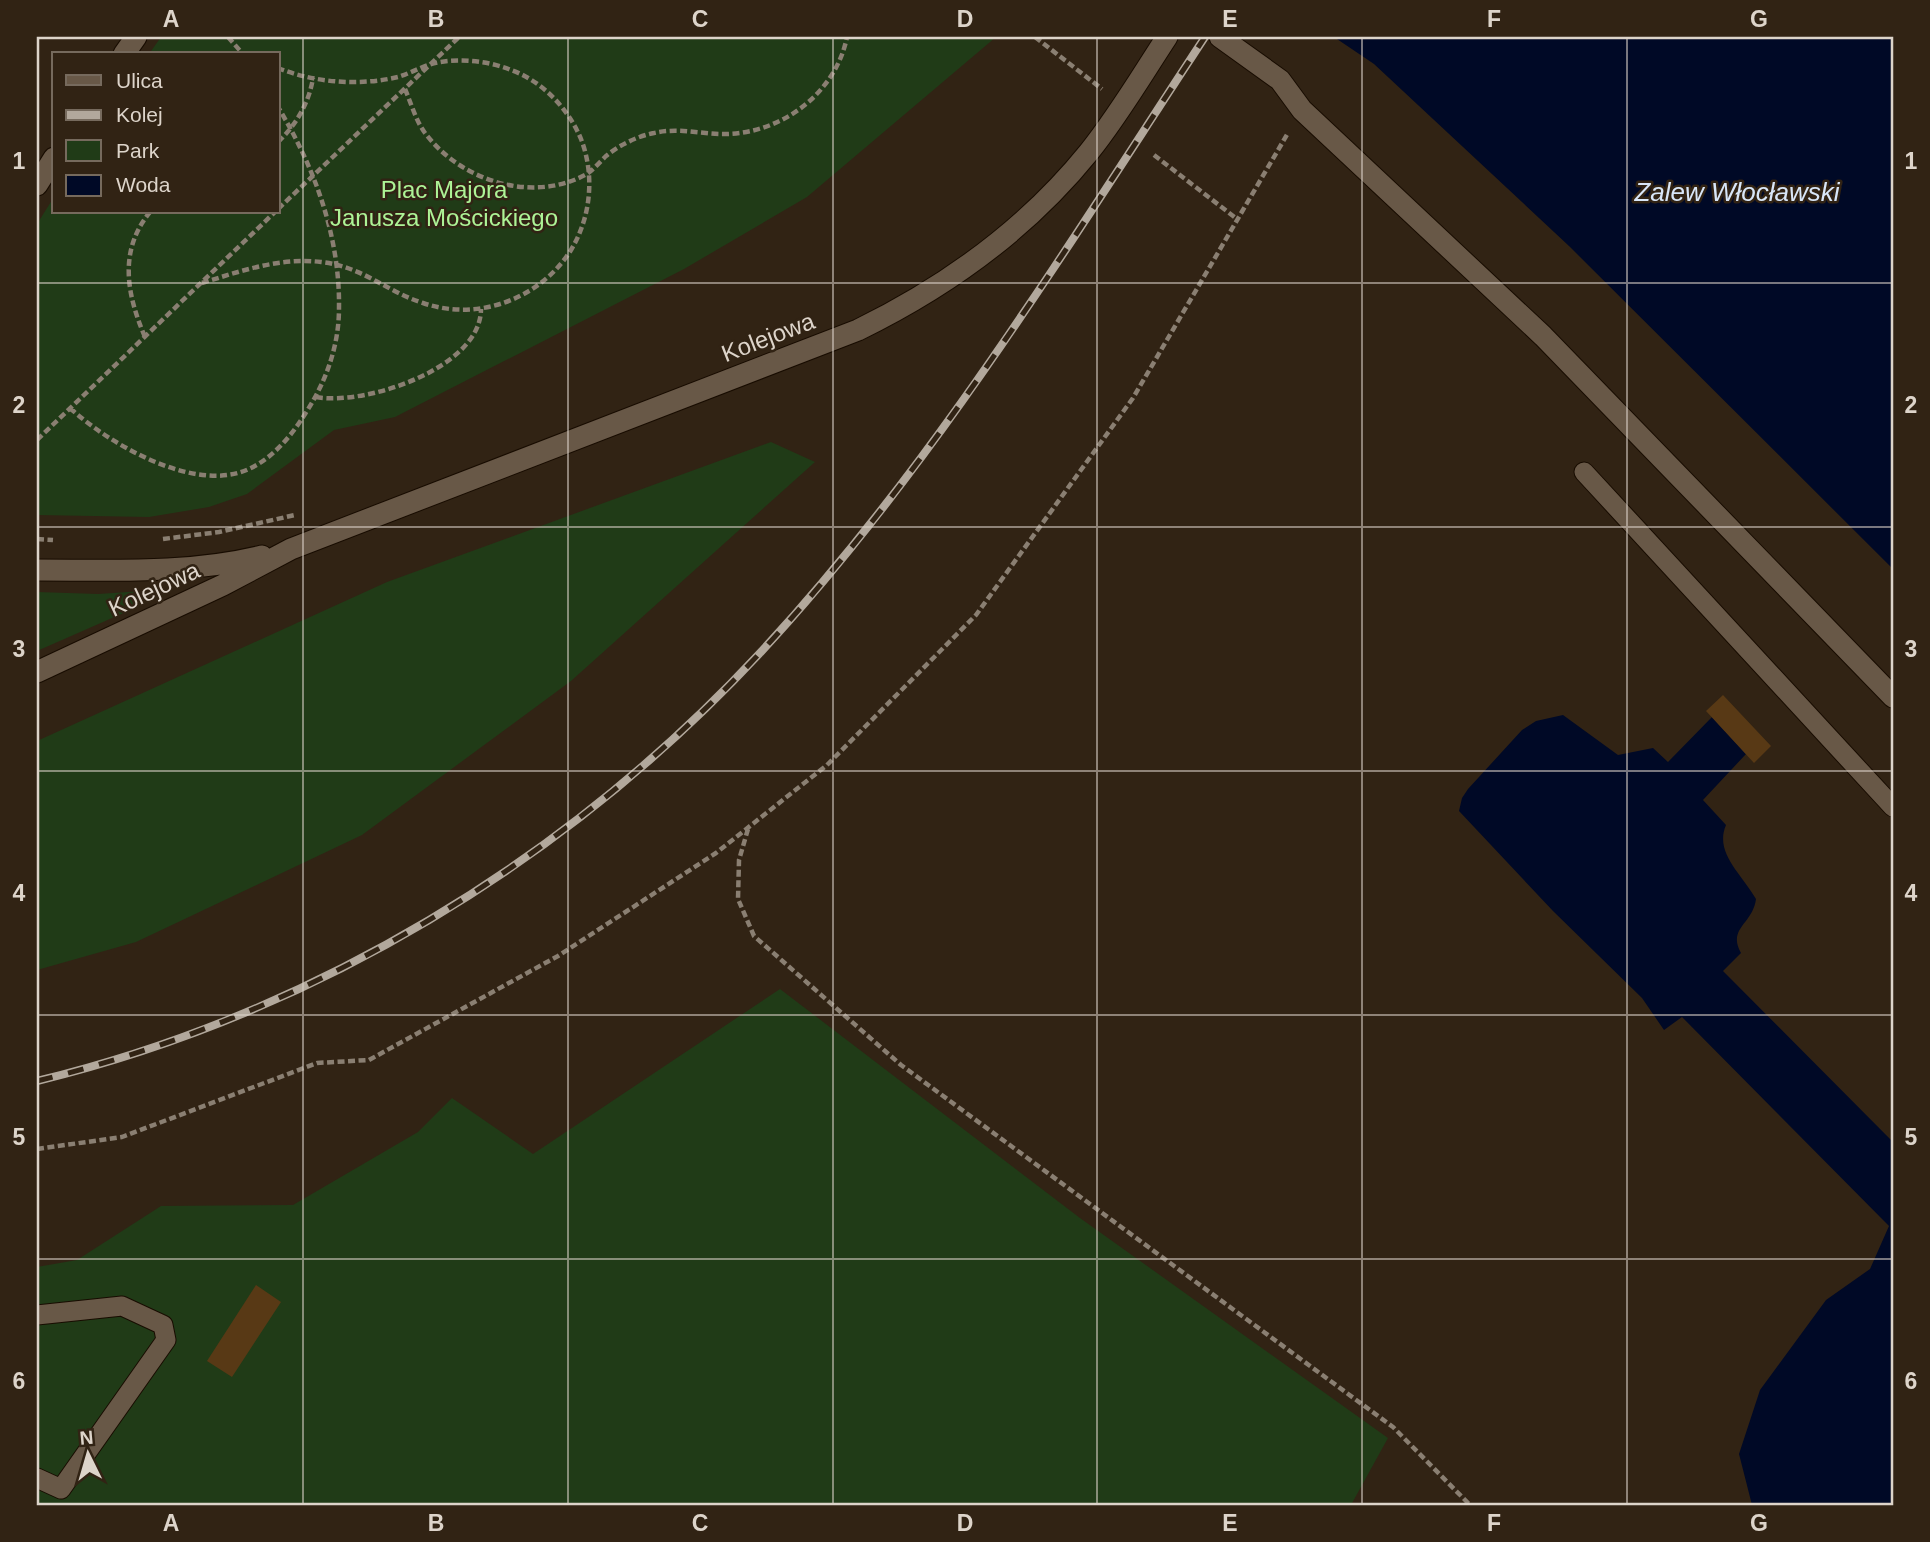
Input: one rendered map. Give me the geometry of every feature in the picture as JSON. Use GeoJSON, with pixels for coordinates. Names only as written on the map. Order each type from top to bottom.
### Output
{"type":"FeatureCollection","features":[{"type":"Feature","properties":{"kind":"main road"},"geometry":{"type":"LineString","coordinates":[[125,52],[135,37]]}},
{"type":"Feature","properties":{"kind":"main road","name":"Kolejowa"},"geometry":{"type":"LineString","coordinates":[[37,672],[223,585],[291,549],[858,330],[908,306],[978,260],[1031,215],[1089,152],[1167,37]]}},
{"type":"Feature","properties":{"kind":"main road"},"geometry":{"type":"LineString","coordinates":[[1220,37],[1280,80],[1302,110],[1543,336],[1893,697]]}},
{"type":"Feature","properties":{"kind":"main road"},"geometry":{"type":"LineString","coordinates":[[37,185],[52,161]]}},
{"type":"Feature","properties":{"kind":"main road","name":"Kolejowa"},"geometry":{"type":"LineString","coordinates":[[37,570],[128,571],[193,567],[237,562],[291,549]]}},
{"type":"Feature","properties":{"kind":"lane"},"geometry":{"type":"LineString","coordinates":[[1584,472],[1893,807]]}},
{"type":"Feature","properties":{"kind":"lane"},"geometry":{"type":"LineString","coordinates":[[37,1315],[122,1306],[163,1325],[166,1340],[61,1489],[37,1478]]}},
{"type":"Feature","properties":{"kind":"path"},"geometry":{"type":"LineString","coordinates":[[228,37],[242,52]]}},
{"type":"Feature","properties":{"kind":"path"},"geometry":{"type":"LineString","coordinates":[[280,207],[459,37]]}},
{"type":"Feature","properties":{"kind":"path"},"geometry":{"type":"LineString","coordinates":[[405,89],[423,130],[451,159],[485,179],[504,184],[544,186],[573,180],[589,172],[608,155],[651,133],[689,129],[727,135],[764,128],[780,121],[817,95],[833,72],[848,37]]}},
{"type":"Feature","properties":{"kind":"path"},"geometry":{"type":"LineString","coordinates":[[846,44],[855,37]]}},
{"type":"Feature","properties":{"kind":"path"},"geometry":{"type":"LineString","coordinates":[[1035,37],[1103,89]]}},
{"type":"Feature","properties":{"kind":"path"},"geometry":{"type":"LineString","coordinates":[[202,283],[281,261],[336,264],[369,274],[423,303],[458,310],[481,309],[501,305],[527,293],[556,271],[576,242],[585,220],[589,172],[582,143],[570,119],[551,95],[510,69],[479,62],[429,65],[396,77],[377,80],[313,78],[280,69]]}},
{"type":"Feature","properties":{"kind":"path"},"geometry":{"type":"LineString","coordinates":[[280,140],[292,129],[308,99],[313,78]]}},
{"type":"Feature","properties":{"kind":"path"},"geometry":{"type":"LineString","coordinates":[[71,408],[94,428],[132,452],[174,467],[228,475],[251,468],[274,451],[296,428],[316,397],[336,339],[339,310],[336,264],[326,210],[292,129],[280,110]]}},
{"type":"Feature","properties":{"kind":"path"},"geometry":{"type":"LineString","coordinates":[[37,1149],[122,1137],[317,1063],[369,1060],[558,956],[716,853],[827,765],[976,615],[1133,398],[1302,110]]}},
{"type":"Feature","properties":{"kind":"path"},"geometry":{"type":"LineString","coordinates":[[1154,155],[1237,219]]}},
{"type":"Feature","properties":{"kind":"path"},"geometry":{"type":"LineString","coordinates":[[145,337],[129,294],[128,272],[134,242],[149,214]]}},
{"type":"Feature","properties":{"kind":"path"},"geometry":{"type":"LineString","coordinates":[[37,440],[273,214]]}},
{"type":"Feature","properties":{"kind":"path"},"geometry":{"type":"LineString","coordinates":[[316,397],[331,400],[363,396],[398,385],[439,366],[465,348],[481,319],[481,309]]}},
{"type":"Feature","properties":{"kind":"path"},"geometry":{"type":"LineString","coordinates":[[153,540],[219,532],[300,514]]}},
{"type":"Feature","properties":{"kind":"path"},"geometry":{"type":"LineString","coordinates":[[37,539],[65,540]]}},
{"type":"Feature","properties":{"kind":"path"},"geometry":{"type":"LineString","coordinates":[[748,828],[739,860],[738,900],[754,936],[901,1065],[1393,1427],[1470,1505]]}},
{"type":"Feature","properties":{"kind":"green space","name":"Plac Majora Janusza Mościckiego"},"geometry":{"type":"Polygon","coordinates":[[[161,37],[996,37],[807,197],[684,269],[395,417],[334,430],[247,494],[209,507],[149,517],[37,515],[37,224],[52,200],[52,214],[280,214],[280,52],[150,52],[161,37]]]}},
{"type":"Feature","properties":{"kind":"green space"},"geometry":{"type":"Polygon","coordinates":[[[771,442],[815,462],[571,681],[362,835],[136,942],[37,970],[37,741],[387,582],[771,442]]]}},
{"type":"Feature","properties":{"kind":"green space"},"geometry":{"type":"Polygon","coordinates":[[[173,589],[37,651],[37,592],[98,594],[173,589]]]}},
{"type":"Feature","properties":{"kind":"green space"},"geometry":{"type":"Polygon","coordinates":[[[780,989],[1080,1218],[1388,1438],[1351,1505],[37,1505],[37,1267],[77,1260],[161,1206],[293,1205],[418,1132],[452,1098],[533,1154],[780,989]]]}},
{"type":"Feature","properties":{"kind":"water","name":"Zalew Włocławski"},"geometry":{"type":"Polygon","coordinates":[[[1334,37],[1893,37],[1893,569],[1569,246],[1374,64],[1334,37]]]}},
{"type":"Feature","properties":{"kind":"water"},"geometry":{"type":"Polygon","coordinates":[[[1563,715],[1618,755],[1653,748],[1668,762],[1712,717],[1746,754],[1703,800],[1726,825],[1723,835],[1727,854],[1756,899],[1737,938],[1741,953],[1723,971],[1893,1142],[1893,1505],[1752,1505],[1739,1454],[1760,1390],[1826,1300],[1870,1269],[1889,1226],[1682,1017],[1664,1030],[1642,998],[1553,911],[1459,811],[1462,798],[1468,789],[1522,730],[1536,721],[1563,715]]]}},
{"type":"Feature","properties":{"kind":"building"},"geometry":{"type":"Polygon","coordinates":[[[1723,695],[1771,746],[1754,763],[1706,711],[1723,695]]]}},
{"type":"Feature","properties":{"kind":"building"},"geometry":{"type":"Polygon","coordinates":[[[256,1285],[281,1302],[232,1377],[207,1361],[256,1285]]]}},
{"type":"Feature","properties":{"kind":"railway"},"geometry":{"type":"LineString","coordinates":[[37,1081],[139,1052],[239,1015],[336,971],[429,920],[519,862],[604,799],[684,729],[759,654],[822,583],[882,509],[995,355],[1205,37]]}}]}
